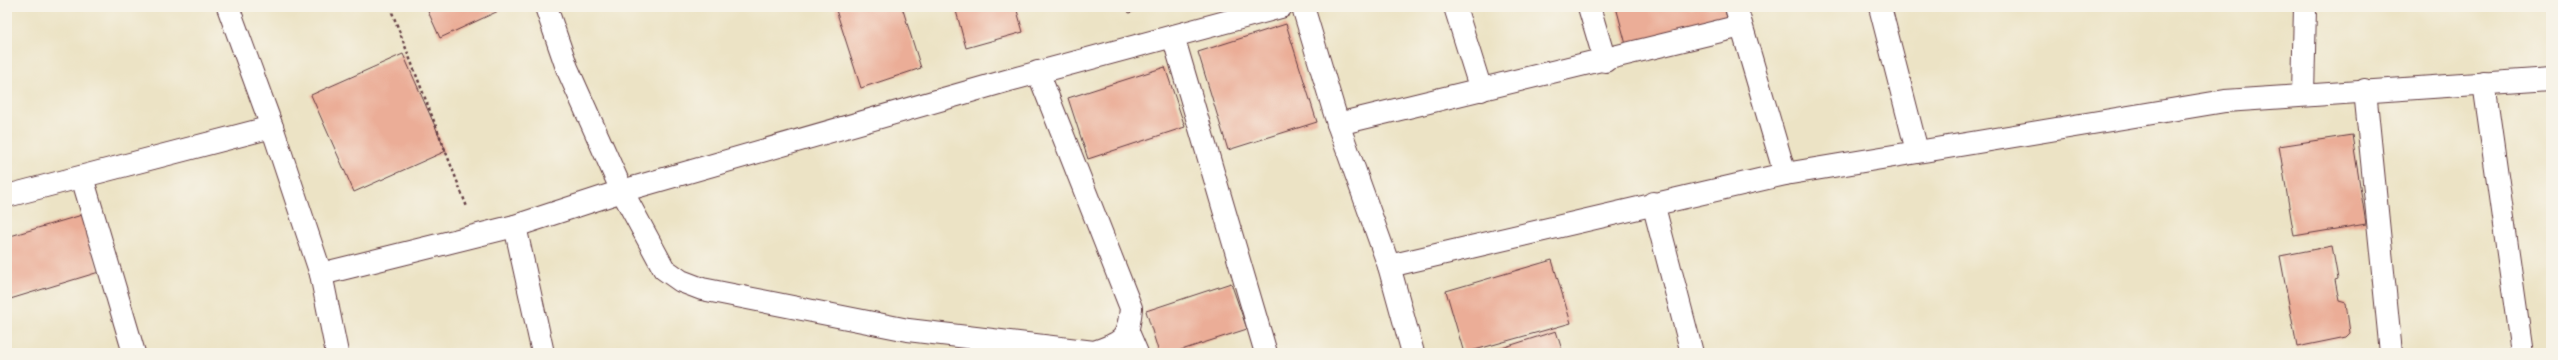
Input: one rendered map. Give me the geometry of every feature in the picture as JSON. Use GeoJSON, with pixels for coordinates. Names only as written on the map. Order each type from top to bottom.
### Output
{"type":"FeatureCollection","features":[{"type":"Feature","properties":{"kind":"street"},"geometry":{"type":"LineString","coordinates":[[228,7],[272,127],[321,274],[337,353]]}},
{"type":"Feature","properties":{"kind":"street"},"geometry":{"type":"LineString","coordinates":[[546,7],[567,68],[622,191],[664,269],[681,281],[702,289],[908,330],[1094,352],[1115,345],[1128,332]]}},
{"type":"Feature","properties":{"kind":"street"},"geometry":{"type":"LineString","coordinates":[[321,274],[515,226],[622,191],[1038,72],[1280,7]]}},
{"type":"Feature","properties":{"kind":"street"},"geometry":{"type":"LineString","coordinates":[[1303,7],[1338,124],[1389,266],[1413,353]]}},
{"type":"Feature","properties":{"kind":"street"},"geometry":{"type":"LineString","coordinates":[[1455,7],[1481,90]]}},
{"type":"Feature","properties":{"kind":"street"},"geometry":{"type":"LineString","coordinates":[[1589,7],[1605,61]]}},
{"type":"Feature","properties":{"kind":"street"},"geometry":{"type":"LineString","coordinates":[[1880,7],[1917,151]]}},
{"type":"Feature","properties":{"kind":"street"},"geometry":{"type":"LineString","coordinates":[[2302,94],[2305,7]]}},
{"type":"Feature","properties":{"kind":"street"},"geometry":{"type":"LineString","coordinates":[[1338,124],[1605,61],[1738,16],[1785,174]]}},
{"type":"Feature","properties":{"kind":"street"},"geometry":{"type":"LineString","coordinates":[[1173,36],[1266,353]]}},
{"type":"Feature","properties":{"kind":"street"},"geometry":{"type":"LineString","coordinates":[[1038,72],[1131,308],[1128,332],[1137,353]]}},
{"type":"Feature","properties":{"kind":"street"},"geometry":{"type":"LineString","coordinates":[[1389,266],[1653,202],[1785,174],[2225,101],[2302,94],[2551,79]]}},
{"type":"Feature","properties":{"kind":"street"},"geometry":{"type":"LineString","coordinates":[[2484,83],[2522,353]]}},
{"type":"Feature","properties":{"kind":"street"},"geometry":{"type":"LineString","coordinates":[[2365,90],[2391,353]]}},
{"type":"Feature","properties":{"kind":"street"},"geometry":{"type":"LineString","coordinates":[[7,196],[272,127]]}},
{"type":"Feature","properties":{"kind":"street"},"geometry":{"type":"LineString","coordinates":[[82,177],[134,353]]}},
{"type":"Feature","properties":{"kind":"street"},"geometry":{"type":"LineString","coordinates":[[1653,202],[1692,353]]}},
{"type":"Feature","properties":{"kind":"street"},"geometry":{"type":"LineString","coordinates":[[515,226],[543,353]]}},
{"type":"Feature","properties":{"kind":"path"},"geometry":{"type":"LineString","coordinates":[[390,7],[478,235]]}},
{"type":"Feature","properties":{"kind":"building"},"geometry":{"type":"Polygon","coordinates":[[[426,7],[507,7],[440,38],[426,7]]]}},
{"type":"Feature","properties":{"kind":"building"},"geometry":{"type":"Polygon","coordinates":[[[835,7],[902,7],[921,68],[861,88],[835,7]]]}},
{"type":"Feature","properties":{"kind":"building"},"geometry":{"type":"Polygon","coordinates":[[[955,7],[1016,7],[1023,32],[966,48],[955,7]]]}},
{"type":"Feature","properties":{"kind":"building"},"geometry":{"type":"Polygon","coordinates":[[[1126,7],[1146,7],[1129,13],[1126,7]]]}},
{"type":"Feature","properties":{"kind":"building"},"geometry":{"type":"Polygon","coordinates":[[[1616,7],[1724,7],[1729,25],[1628,52],[1616,7]]]}},
{"type":"Feature","properties":{"kind":"building"},"geometry":{"type":"Polygon","coordinates":[[[1286,24],[1317,122],[1228,150],[1198,52],[1286,24]]]}},
{"type":"Feature","properties":{"kind":"building"},"geometry":{"type":"Polygon","coordinates":[[[403,54],[446,151],[354,192],[311,95],[403,54]]]}},
{"type":"Feature","properties":{"kind":"building"},"geometry":{"type":"Polygon","coordinates":[[[1165,67],[1185,127],[1088,159],[1068,98],[1165,67]]]}},
{"type":"Feature","properties":{"kind":"building"},"geometry":{"type":"Polygon","coordinates":[[[2352,135],[2366,224],[2294,236],[2279,146],[2352,135]]]}},
{"type":"Feature","properties":{"kind":"building"},"geometry":{"type":"Polygon","coordinates":[[[82,215],[99,272],[7,300],[7,237],[82,215]]]}},
{"type":"Feature","properties":{"kind":"building"},"geometry":{"type":"Polygon","coordinates":[[[2332,246],[2338,279],[2335,280],[2339,301],[2346,303],[2350,333],[2346,337],[2297,347],[2280,256],[2332,246]]]}},
{"type":"Feature","properties":{"kind":"building"},"geometry":{"type":"Polygon","coordinates":[[[1552,260],[1571,323],[1464,353],[1446,291],[1552,260]]]}},
{"type":"Feature","properties":{"kind":"building"},"geometry":{"type":"Polygon","coordinates":[[[1231,283],[1247,329],[1172,353],[1159,353],[1146,311],[1231,283]]]}},
{"type":"Feature","properties":{"kind":"building"},"geometry":{"type":"Polygon","coordinates":[[[1556,331],[1563,353],[1486,353],[1556,331]]]}}]}
